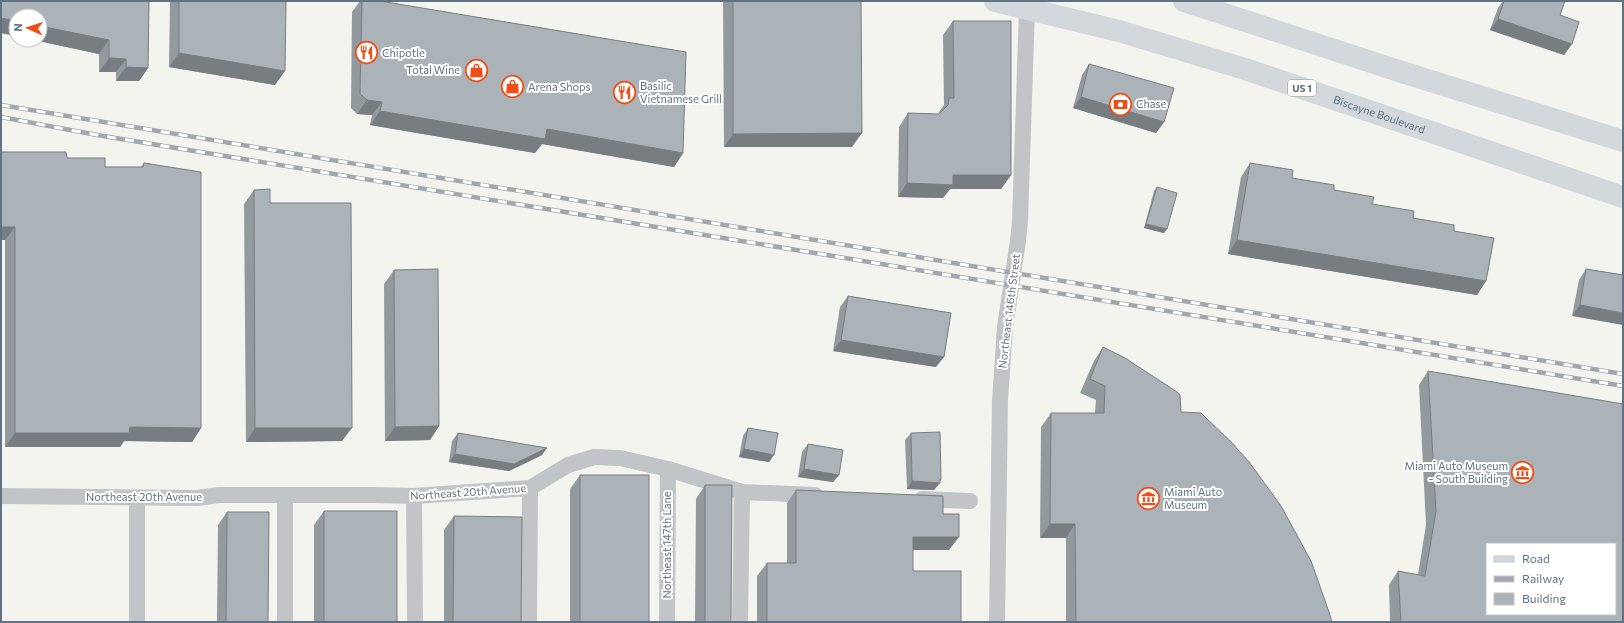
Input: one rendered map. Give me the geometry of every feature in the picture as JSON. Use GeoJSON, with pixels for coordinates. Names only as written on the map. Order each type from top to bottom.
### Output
{"type":"FeatureCollection","features":[{"type":"Feature","properties":{"kind":"main road","name":"Biscayne Boulevard"},"geometry":{"type":"LineString","coordinates":[[995,1],[1026,4],[1245,69],[1623,197]]}},
{"type":"Feature","properties":{"kind":"main road"},"geometry":{"type":"LineString","coordinates":[[1184,1],[1405,73],[1623,141]]}},
{"type":"Feature","properties":{"kind":"street","name":"Northeast 146th Street"},"geometry":{"type":"LineString","coordinates":[[997,622],[1000,400],[1005,327],[1020,221],[1026,4]]}},
{"type":"Feature","properties":{"kind":"street","name":"Northeast 20th Avenue"},"geometry":{"type":"LineString","coordinates":[[1,496],[197,498],[219,495],[414,496],[530,488],[568,465],[594,457],[620,458],[668,469],[742,492],[828,495]]}},
{"type":"Feature","properties":{"kind":"street","name":"Northeast 147th Lane"},"geometry":{"type":"LineString","coordinates":[[667,622],[668,469]]}},
{"type":"Feature","properties":{"kind":"street"},"geometry":{"type":"LineString","coordinates":[[529,622],[530,488]]}},
{"type":"Feature","properties":{"kind":"street"},"geometry":{"type":"LineString","coordinates":[[740,622],[742,492]]}},
{"type":"Feature","properties":{"kind":"street"},"geometry":{"type":"LineString","coordinates":[[285,495],[285,622]]}},
{"type":"Feature","properties":{"kind":"street"},"geometry":{"type":"LineString","coordinates":[[414,496],[415,622]]}},
{"type":"Feature","properties":{"kind":"street"},"geometry":{"type":"LineString","coordinates":[[137,498],[137,622]]}},
{"type":"Feature","properties":{"kind":"street"},"geometry":{"type":"LineString","coordinates":[[907,498],[970,501]]}},
{"type":"Feature","properties":{"kind":"building"},"geometry":{"type":"Polygon","coordinates":[[[1,1],[149,1],[148,68],[126,67],[126,59],[109,58],[109,40],[48,28],[48,8],[8,8],[8,19],[1,18],[1,1]]]}},
{"type":"Feature","properties":{"kind":"building"},"geometry":{"type":"Polygon","coordinates":[[[179,1],[286,1],[285,71],[179,53],[179,1]]]}},
{"type":"Feature","properties":{"kind":"building","name":"Arena Shops"},"geometry":{"type":"Polygon","coordinates":[[[362,1],[380,1],[686,52],[683,153],[547,129],[545,139],[380,111],[382,102],[367,100],[360,94],[362,1]]]}},
{"type":"Feature","properties":{"kind":"building"},"geometry":{"type":"Polygon","coordinates":[[[733,1],[861,1],[862,133],[733,134],[733,1]]]}},
{"type":"Feature","properties":{"kind":"building"},"geometry":{"type":"Polygon","coordinates":[[[1504,1],[1565,1],[1560,15],[1579,22],[1572,44],[1498,19],[1504,1]]]}},
{"type":"Feature","properties":{"kind":"building"},"geometry":{"type":"Polygon","coordinates":[[[953,21],[1011,21],[1011,175],[953,175],[953,185],[907,183],[908,113],[939,114],[948,105],[949,98],[954,98],[953,21]]]}},
{"type":"Feature","properties":{"kind":"building"},"geometry":{"type":"Polygon","coordinates":[[[1089,64],[1174,88],[1164,122],[1081,97],[1089,64]]]}},
{"type":"Feature","properties":{"kind":"building"},"geometry":{"type":"Polygon","coordinates":[[[1,152],[66,152],[67,158],[105,158],[105,167],[143,167],[144,163],[201,172],[201,428],[130,427],[129,433],[15,433],[15,227],[1,227],[1,152]]]}},
{"type":"Feature","properties":{"kind":"building"},"geometry":{"type":"Polygon","coordinates":[[[1250,163],[1293,170],[1292,178],[1334,185],[1334,190],[1374,197],[1372,204],[1414,211],[1413,218],[1454,225],[1454,231],[1494,238],[1486,281],[1237,240],[1250,163]]]}},
{"type":"Feature","properties":{"kind":"building"},"geometry":{"type":"Polygon","coordinates":[[[1157,187],[1177,193],[1167,229],[1146,224],[1157,187]]]}},
{"type":"Feature","properties":{"kind":"building"},"geometry":{"type":"Polygon","coordinates":[[[270,189],[270,203],[351,203],[352,428],[255,428],[254,190],[270,189]]]}},
{"type":"Feature","properties":{"kind":"building"},"geometry":{"type":"Polygon","coordinates":[[[438,269],[439,426],[395,427],[394,270],[438,269]]]}},
{"type":"Feature","properties":{"kind":"building"},"geometry":{"type":"Polygon","coordinates":[[[1586,269],[1623,275],[1623,313],[1580,305],[1586,269]]]}},
{"type":"Feature","properties":{"kind":"building"},"geometry":{"type":"Polygon","coordinates":[[[848,296],[951,313],[944,357],[841,340],[848,296]]]}},
{"type":"Feature","properties":{"kind":"building","name":"Miami Auto Museum"},"geometry":{"type":"Polygon","coordinates":[[[1103,347],[1125,358],[1177,392],[1180,395],[1181,412],[1201,413],[1249,462],[1281,506],[1311,561],[1332,622],[1076,622],[1075,524],[1050,524],[1051,413],[1104,413],[1105,386],[1090,379],[1103,347]]]}},
{"type":"Feature","properties":{"kind":"building","name":"Miami Auto Museum - South Building"},"geometry":{"type":"Polygon","coordinates":[[[1428,371],[1623,404],[1623,622],[1401,622],[1398,571],[1425,576],[1436,511],[1428,371]]]}},
{"type":"Feature","properties":{"kind":"building"},"geometry":{"type":"Polygon","coordinates":[[[748,428],[778,433],[774,455],[744,449],[748,428]]]}},
{"type":"Feature","properties":{"kind":"building"},"geometry":{"type":"Polygon","coordinates":[[[940,432],[940,483],[912,481],[911,433],[940,432]]]}},
{"type":"Feature","properties":{"kind":"building"},"geometry":{"type":"Polygon","coordinates":[[[458,433],[547,448],[514,464],[455,454],[458,433]]]}},
{"type":"Feature","properties":{"kind":"building"},"geometry":{"type":"Polygon","coordinates":[[[808,444],[843,450],[839,475],[804,469],[808,444]]]}},
{"type":"Feature","properties":{"kind":"building"},"geometry":{"type":"Polygon","coordinates":[[[580,475],[649,475],[649,622],[580,622],[580,475]]]}},
{"type":"Feature","properties":{"kind":"building"},"geometry":{"type":"Polygon","coordinates":[[[705,485],[732,485],[731,622],[705,622],[705,485]]]}},
{"type":"Feature","properties":{"kind":"building"},"geometry":{"type":"Polygon","coordinates":[[[796,490],[943,496],[943,514],[959,514],[959,537],[913,537],[913,571],[961,571],[961,622],[767,622],[767,563],[796,563],[796,490]]]}},
{"type":"Feature","properties":{"kind":"building"},"geometry":{"type":"Polygon","coordinates":[[[324,511],[397,511],[397,622],[324,622],[324,511]]]}},
{"type":"Feature","properties":{"kind":"building"},"geometry":{"type":"Polygon","coordinates":[[[227,512],[269,512],[268,622],[226,622],[227,512]]]}},
{"type":"Feature","properties":{"kind":"building"},"geometry":{"type":"Polygon","coordinates":[[[454,516],[522,517],[521,622],[453,622],[454,516]]]}},
{"type":"Feature","properties":{"kind":"railway"},"geometry":{"type":"LineString","coordinates":[[1,105],[1623,374]]}},
{"type":"Feature","properties":{"kind":"railway"},"geometry":{"type":"LineString","coordinates":[[1,117],[97,135],[1623,386]]}},
{"type":"Feature","properties":{"kind":"place","name":"Chipotle"},"geometry":{"type":"Point","coordinates":[366,53]}},
{"type":"Feature","properties":{"kind":"place","name":"Total Wine"},"geometry":{"type":"Point","coordinates":[476,70]}},
{"type":"Feature","properties":{"kind":"place","name":"Arena Shops"},"geometry":{"type":"Point","coordinates":[513,87]}},
{"type":"Feature","properties":{"kind":"place","name":"Basilic Vietnamese Grill"},"geometry":{"type":"Point","coordinates":[625,92]}},
{"type":"Feature","properties":{"kind":"place","name":"Chase"},"geometry":{"type":"Point","coordinates":[1120,104]}},
{"type":"Feature","properties":{"kind":"place","name":"Miami Auto Museum - South Building"},"geometry":{"type":"Point","coordinates":[1523,472]}},
{"type":"Feature","properties":{"kind":"place","name":"Miami Auto Museum"},"geometry":{"type":"Point","coordinates":[1148,498]}}]}
